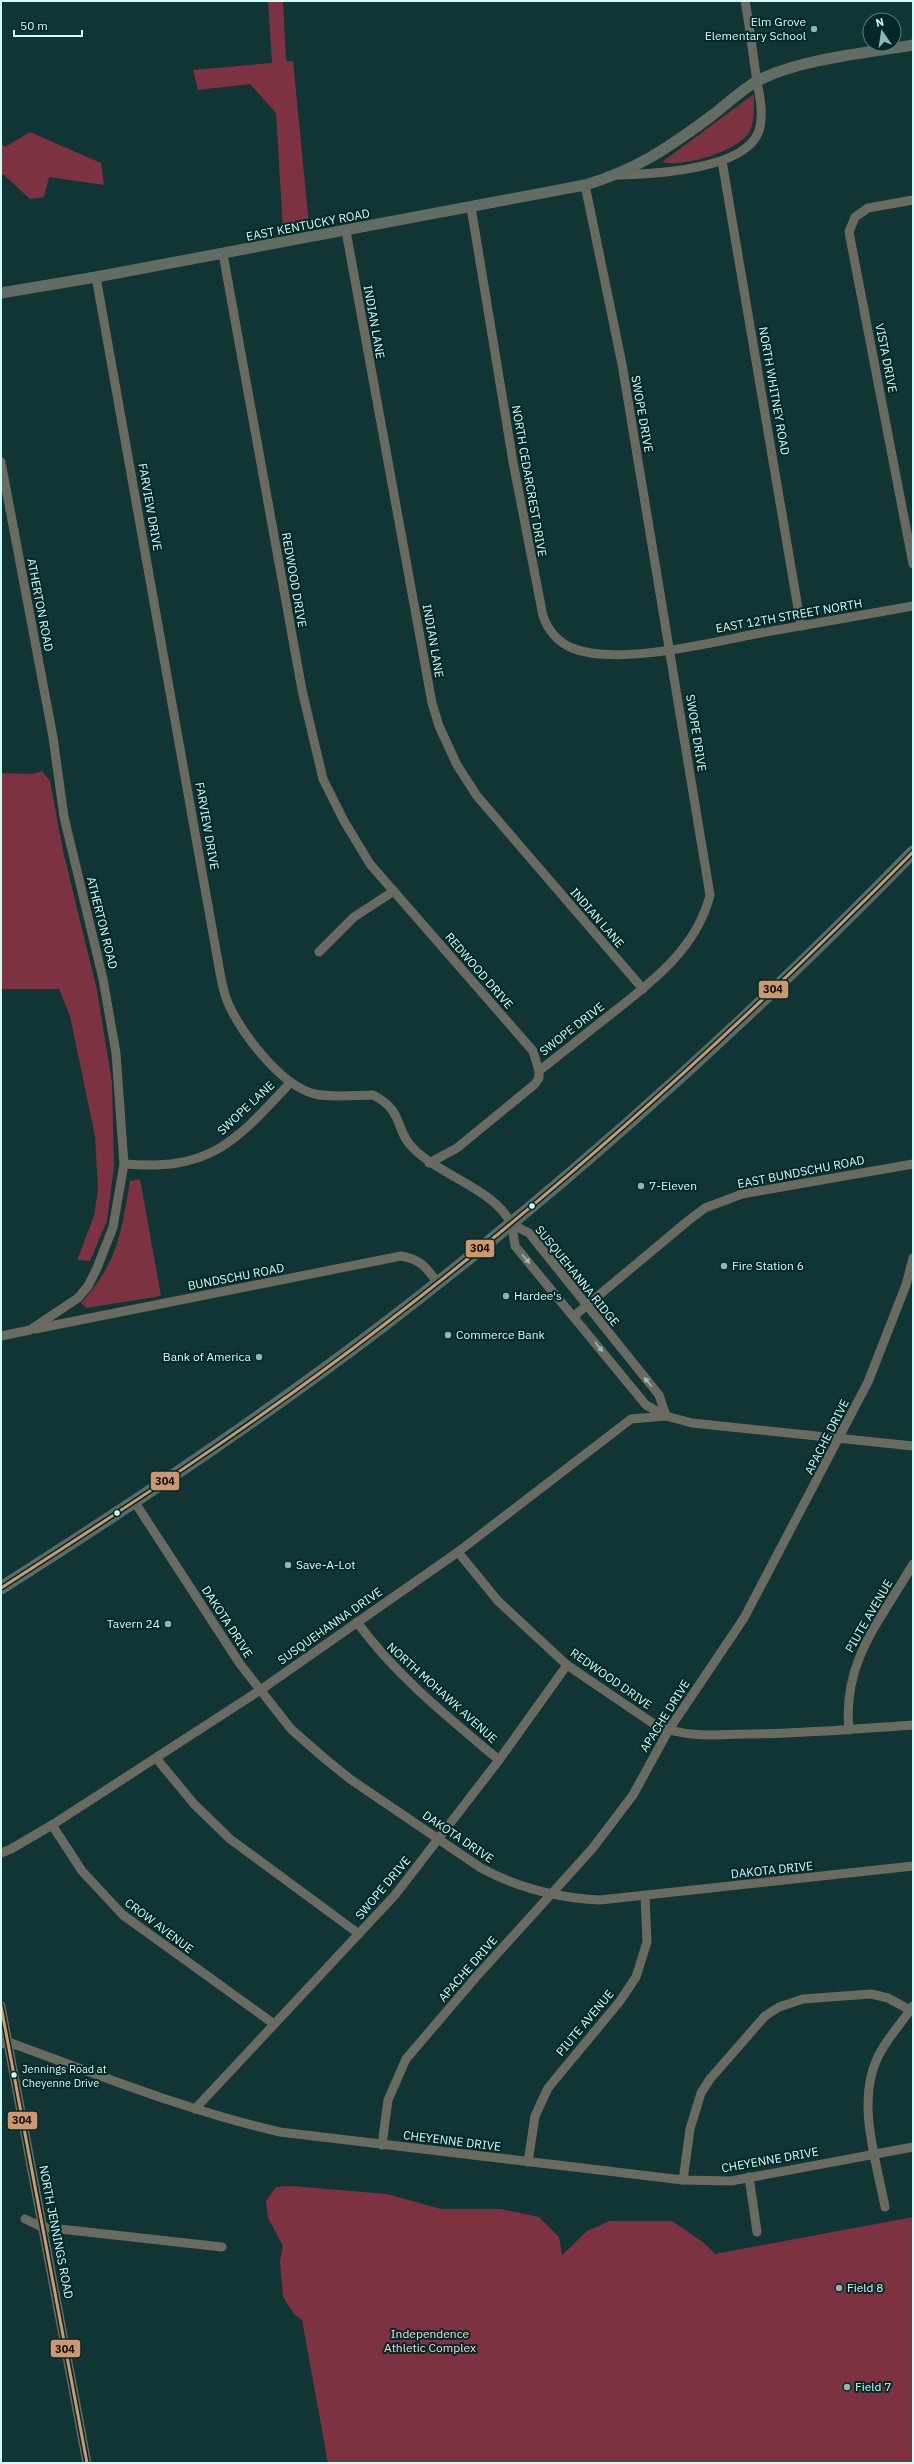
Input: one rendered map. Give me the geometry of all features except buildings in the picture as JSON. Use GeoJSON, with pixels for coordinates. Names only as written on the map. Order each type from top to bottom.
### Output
{"type":"FeatureCollection","features":[{"type":"Feature","properties":{"kind":"highway"},"geometry":{"type":"LineString","coordinates":[[1,1588],[134,1501],[273,1406],[386,1323],[511,1224],[720,1042],[789,977],[913,852]]}},
{"type":"Feature","properties":{"kind":"main road"},"geometry":{"type":"LineString","coordinates":[[757,81],[800,66],[913,45]]}},
{"type":"Feature","properties":{"kind":"main road","name":"EAST KENTUCKY ROAD"},"geometry":{"type":"LineString","coordinates":[[1,293],[96,278],[585,185],[618,175],[681,138],[757,81]]}},
{"type":"Feature","properties":{"kind":"street"},"geometry":{"type":"LineString","coordinates":[[745,1],[756,64],[757,81]]}},
{"type":"Feature","properties":{"kind":"street","name":"EAST KENTUCKY ROAD"},"geometry":{"type":"LineString","coordinates":[[618,175],[650,174],[722,161],[735,156],[754,141],[760,128],[760,95],[757,81]]}},
{"type":"Feature","properties":{"kind":"street","name":"NORTH WHITNEY ROAD"},"geometry":{"type":"LineString","coordinates":[[722,161],[801,626]]}},
{"type":"Feature","properties":{"kind":"street","name":"SWOPE DRIVE"},"geometry":{"type":"LineString","coordinates":[[429,1163],[457,1148],[535,1084],[539,1078],[539,1071],[666,970],[687,944],[705,914],[710,895],[622,364],[585,185]]}},
{"type":"Feature","properties":{"kind":"street","name":"VISTA DRIVE"},"geometry":{"type":"LineString","coordinates":[[913,200],[868,208],[855,218],[850,232],[913,564]]}},
{"type":"Feature","properties":{"kind":"street","name":"NORTH CEDARCREST DRIVE"},"geometry":{"type":"LineString","coordinates":[[471,207],[513,462],[546,624],[562,643],[583,651],[622,654],[670,650]]}},
{"type":"Feature","properties":{"kind":"street","name":"INDIAN LANE"},"geometry":{"type":"LineString","coordinates":[[346,231],[403,539],[420,647],[432,703],[439,726],[457,765],[477,796],[642,989]]}},
{"type":"Feature","properties":{"kind":"street","name":"REDWOOD DRIVE"},"geometry":{"type":"LineString","coordinates":[[223,254],[302,690],[316,756],[323,779],[344,821],[370,864],[533,1051],[539,1071]]}},
{"type":"Feature","properties":{"kind":"street","name":"FARVIEW DRIVE"},"geometry":{"type":"LineString","coordinates":[[96,278],[220,973],[228,1002],[245,1034],[290,1082],[316,1094],[373,1096],[382,1100],[395,1112],[411,1146],[429,1163],[483,1193],[495,1203],[511,1224]]}},
{"type":"Feature","properties":{"kind":"street","name":"ATHERTON ROAD"},"geometry":{"type":"LineString","coordinates":[[1,462],[53,737],[64,817],[103,979],[116,1053],[124,1164],[112,1227],[97,1268],[88,1286],[78,1298],[30,1330],[1,1336]]}},
{"type":"Feature","properties":{"kind":"street","name":"EAST 12TH STREET NORTH"},"geometry":{"type":"LineString","coordinates":[[670,650],[913,606]]}},
{"type":"Feature","properties":{"kind":"street"},"geometry":{"type":"LineString","coordinates":[[319,952],[354,917],[394,891]]}},
{"type":"Feature","properties":{"kind":"street","name":"SWOPE LANE"},"geometry":{"type":"LineString","coordinates":[[124,1164],[152,1166],[178,1164],[209,1155],[238,1135],[290,1082]]}},
{"type":"Feature","properties":{"kind":"street","name":"EAST BUNDSCHU ROAD"},"geometry":{"type":"LineString","coordinates":[[574,1316],[688,1220],[705,1208],[742,1194],[913,1164]]}},
{"type":"Feature","properties":{"kind":"street"},"geometry":{"type":"LineString","coordinates":[[511,1224],[515,1246],[646,1405],[666,1416],[692,1423],[913,1446]]}},
{"type":"Feature","properties":{"kind":"street","name":"SUSQUEHANNA RIDGE"},"geometry":{"type":"LineString","coordinates":[[511,1224],[529,1233],[586,1306],[659,1395],[666,1416]]}},
{"type":"Feature","properties":{"kind":"street","name":"BUNDSCHU ROAD"},"geometry":{"type":"LineString","coordinates":[[30,1330],[401,1256],[412,1258],[423,1263],[437,1282]]}},
{"type":"Feature","properties":{"kind":"street","name":"APACHE DRIVE"},"geometry":{"type":"LineString","coordinates":[[382,2145],[388,2100],[406,2060],[476,1977],[592,1849],[633,1795],[668,1731],[744,1618],[840,1438],[868,1382],[906,1285],[913,1258]]}},
{"type":"Feature","properties":{"kind":"street"},"geometry":{"type":"LineString","coordinates":[[547,1283],[560,1272]]}},
{"type":"Feature","properties":{"kind":"street","name":"SUSQUEHANNA DRIVE"},"geometry":{"type":"LineString","coordinates":[[1,1853],[11,1850],[52,1825],[259,1691],[458,1552],[631,1419],[666,1416]]}},
{"type":"Feature","properties":{"kind":"street","name":"DAKOTA DRIVE"},"geometry":{"type":"LineString","coordinates":[[134,1501],[259,1691],[291,1729],[324,1758],[481,1868],[503,1880],[551,1894],[600,1900],[913,1866]]}},
{"type":"Feature","properties":{"kind":"street","name":"REDWOOD DRIVE"},"geometry":{"type":"LineString","coordinates":[[458,1552],[498,1601],[567,1665],[654,1724],[668,1731],[689,1735],[791,1734],[913,1725]]}},
{"type":"Feature","properties":{"kind":"street","name":"PIUTE AVENUE"},"geometry":{"type":"LineString","coordinates":[[849,1730],[848,1695],[856,1662],[886,1607],[913,1564]]}},
{"type":"Feature","properties":{"kind":"street","name":"NORTH MOHAWK AVENUE"},"geometry":{"type":"LineString","coordinates":[[357,1622],[384,1656],[499,1760]]}},
{"type":"Feature","properties":{"kind":"street","name":"SWOPE DRIVE"},"geometry":{"type":"LineString","coordinates":[[195,2109],[395,1895],[499,1760],[567,1665]]}},
{"type":"Feature","properties":{"kind":"street"},"geometry":{"type":"LineString","coordinates":[[156,1758],[194,1804],[230,1839],[359,1934]]}},
{"type":"Feature","properties":{"kind":"street","name":"CROW AVENUE"},"geometry":{"type":"LineString","coordinates":[[52,1825],[82,1871],[123,1916],[274,2024]]}},
{"type":"Feature","properties":{"kind":"street","name":"PIUTE AVENUE"},"geometry":{"type":"LineString","coordinates":[[528,2162],[535,2116],[548,2088],[620,2001],[636,1977],[647,1942],[645,1896]]}},
{"type":"Feature","properties":{"kind":"street"},"geometry":{"type":"LineString","coordinates":[[683,2180],[691,2123],[701,2093],[710,2078],[765,2016],[779,2007],[803,1999],[871,1994],[888,1998],[912,2008],[881,2051],[869,2083],[868,2111],[884,2207]]}},
{"type":"Feature","properties":{"kind":"street","name":"NORTH JENNINGS ROAD"},"geometry":{"type":"LineString","coordinates":[[1,2006],[4,2043],[42,2227],[87,2463]]}},
{"type":"Feature","properties":{"kind":"street","name":"CHEYENNE DRIVE"},"geometry":{"type":"LineString","coordinates":[[4,2043],[195,2109],[245,2124],[280,2132],[683,2180],[710,2182],[749,2177],[913,2147]]}},
{"type":"Feature","properties":{"kind":"street"},"geometry":{"type":"LineString","coordinates":[[749,2177],[758,2232]]}},
{"type":"Feature","properties":{"kind":"street"},"geometry":{"type":"LineString","coordinates":[[25,2219],[42,2227],[222,2247]]}},
{"type":"Feature","properties":{"kind":"green space"},"geometry":{"type":"Polygon","coordinates":[[[268,1],[283,1],[286,61],[293,61],[309,225],[283,230],[276,113],[250,84],[198,90],[193,70],[272,63],[268,1]]]}},
{"type":"Feature","properties":{"kind":"green space"},"geometry":{"type":"Polygon","coordinates":[[[754,94],[754,113],[750,131],[735,145],[710,156],[696,160],[671,163],[662,162],[754,94]]]}},
{"type":"Feature","properties":{"kind":"green space"},"geometry":{"type":"Polygon","coordinates":[[[30,132],[101,163],[104,185],[49,177],[44,197],[30,199],[4,175],[1,175],[1,143],[5,147],[30,132]]]}},
{"type":"Feature","properties":{"kind":"green space"},"geometry":{"type":"Polygon","coordinates":[[[42,771],[50,781],[63,851],[97,990],[112,1083],[114,1166],[107,1221],[90,1261],[77,1260],[94,1216],[98,1190],[95,1136],[70,1016],[59,989],[1,989],[1,773],[32,774],[42,771]]]}},
{"type":"Feature","properties":{"kind":"green space"},"geometry":{"type":"Polygon","coordinates":[[[140,1179],[161,1296],[86,1308],[81,1303],[103,1274],[116,1246],[124,1217],[130,1181],[140,1179]]]}},
{"type":"Feature","properties":{"kind":"green space","name":"Independence Athletic Complex"},"geometry":{"type":"Polygon","coordinates":[[[291,2186],[387,2194],[441,2209],[501,2209],[539,2217],[559,2237],[562,2255],[587,2231],[610,2221],[672,2221],[704,2243],[715,2254],[913,2217],[913,2463],[328,2463],[302,2320],[294,2314],[283,2297],[280,2261],[283,2246],[268,2218],[266,2201],[276,2187],[291,2186]]]}},
{"type":"Feature","properties":{"kind":"transit line","name":"304"},"geometry":{"type":"LineString","coordinates":[[1,1588],[148,1493],[292,1394],[455,1269],[591,1156],[723,1037],[913,852]]}},
{"type":"Feature","properties":{"kind":"transit line","name":"304"},"geometry":{"type":"LineString","coordinates":[[1,2006],[87,2463]]}},
{"type":"Feature","properties":{"kind":"place","name":"Elm Grove Elementary School"},"geometry":{"type":"Point","coordinates":[814,29]}},
{"type":"Feature","properties":{"kind":"place","name":"7-Eleven"},"geometry":{"type":"Point","coordinates":[641,1186]}},
{"type":"Feature","properties":{"kind":"place","name":"Fire Station 6"},"geometry":{"type":"Point","coordinates":[724,1266]}},
{"type":"Feature","properties":{"kind":"place","name":"Hardee's"},"geometry":{"type":"Point","coordinates":[506,1296]}},
{"type":"Feature","properties":{"kind":"place","name":"Commerce Bank"},"geometry":{"type":"Point","coordinates":[448,1335]}},
{"type":"Feature","properties":{"kind":"place","name":"Bank of America"},"geometry":{"type":"Point","coordinates":[259,1357]}},
{"type":"Feature","properties":{"kind":"place","name":"Save-A-Lot"},"geometry":{"type":"Point","coordinates":[288,1565]}},
{"type":"Feature","properties":{"kind":"place","name":"Tavern 24"},"geometry":{"type":"Point","coordinates":[168,1624]}},
{"type":"Feature","properties":{"kind":"place","name":"Jennings Road at Cheyenne Drive"},"geometry":{"type":"Point","coordinates":[14,2075]}},
{"type":"Feature","properties":{"kind":"place","name":"Field 8"},"geometry":{"type":"Point","coordinates":[839,2288]}},
{"type":"Feature","properties":{"kind":"place","name":"Field 7"},"geometry":{"type":"Point","coordinates":[847,2387]}}]}
